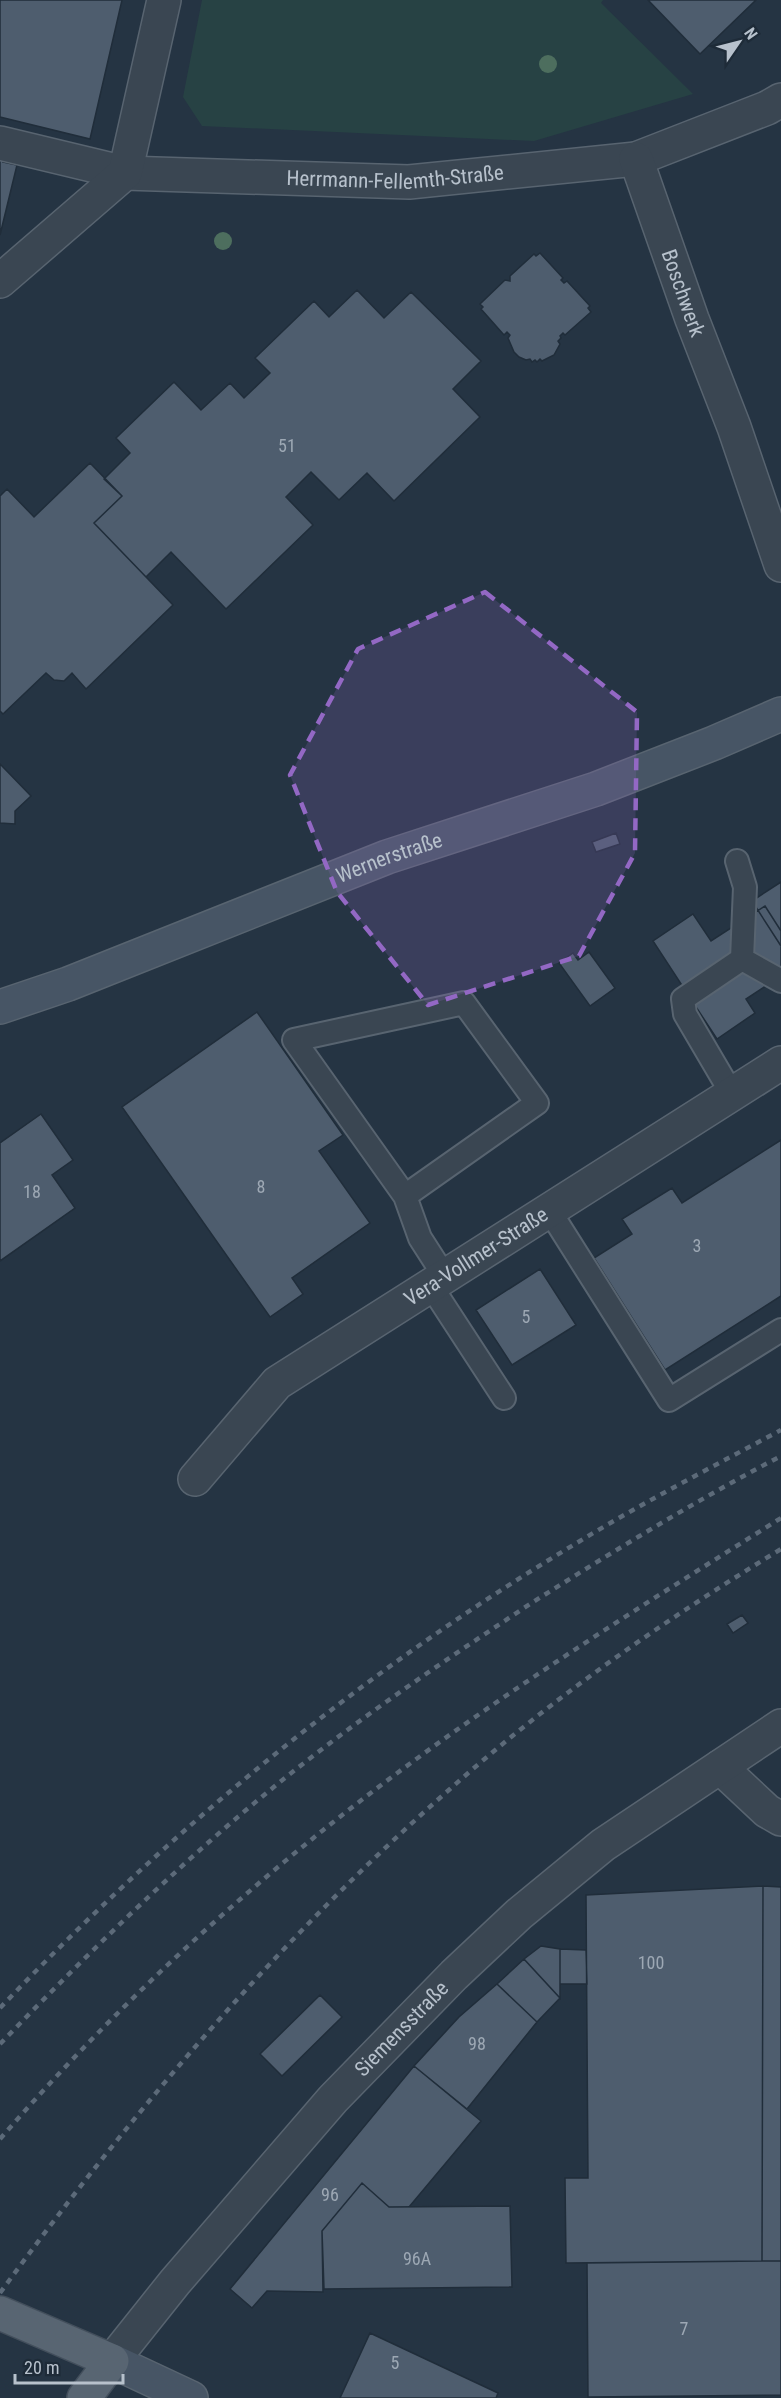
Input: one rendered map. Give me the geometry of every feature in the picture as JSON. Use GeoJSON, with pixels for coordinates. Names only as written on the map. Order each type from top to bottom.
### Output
{"type":"FeatureCollection","features":[{"type":"Feature","properties":{"kind":"main road","name":"Wernerstraße"},"geometry":{"type":"LineString","coordinates":[[0,1007],[68,984],[387,857],[596,789],[741,733],[781,714]]}},
{"type":"Feature","properties":{"kind":"main road"},"geometry":{"type":"LineString","coordinates":[[0,2313],[146,2375],[190,2398]]}},
{"type":"Feature","properties":{"kind":"main road","name":"Siemensstraße"},"geometry":{"type":"LineString","coordinates":[[84,2398],[112,2361]]}},
{"type":"Feature","properties":{"kind":"street"},"geometry":{"type":"LineString","coordinates":[[0,281],[125,173],[164,0]]}},
{"type":"Feature","properties":{"kind":"street","name":"Herrmann-Fellemth-Straße"},"geometry":{"type":"LineString","coordinates":[[0,143],[125,173],[409,182],[636,159],[767,108],[781,100]]}},
{"type":"Feature","properties":{"kind":"street","name":"Boschwerk"},"geometry":{"type":"LineString","coordinates":[[636,159],[692,320],[734,427],[781,565]]}},
{"type":"Feature","properties":{"kind":"street","name":"Vera-Vollmer-Straße"},"geometry":{"type":"LineString","coordinates":[[195,1479],[277,1383],[781,1063]]}},
{"type":"Feature","properties":{"kind":"street","name":"Siemensstraße"},"geometry":{"type":"LineString","coordinates":[[112,2361],[175,2282],[333,2099],[454,1975],[519,1914],[603,1845],[781,1726]]}},
{"type":"Feature","properties":{"kind":"street"},"geometry":{"type":"LineString","coordinates":[[720,1767],[767,1811],[781,1819]]}},
{"type":"Feature","properties":{"kind":"lane"},"geometry":{"type":"LineString","coordinates":[[737,861],[745,887],[742,959]]}},
{"type":"Feature","properties":{"kind":"lane"},"geometry":{"type":"LineString","coordinates":[[742,959],[781,981]]}},
{"type":"Feature","properties":{"kind":"lane"},"geometry":{"type":"LineString","coordinates":[[732,1094],[685,1014],[683,999],[742,959]]}},
{"type":"Feature","properties":{"kind":"lane"},"geometry":{"type":"LineString","coordinates":[[405,1196],[537,1102],[464,1003],[294,1040],[405,1196],[438,1282],[504,1398]]}},
{"type":"Feature","properties":{"kind":"lane"},"geometry":{"type":"LineString","coordinates":[[549,1210],[669,1400],[781,1330]]}},
{"type":"Feature","properties":{"kind":"highlighted area"},"geometry":{"type":"Polygon","coordinates":[[[485,592],[637,712],[635,853],[579,956],[428,1005],[337,892],[290,775],[358,649],[485,592]]]}},
{"type":"Feature","properties":{"kind":"green space"},"geometry":{"type":"Polygon","coordinates":[[[202,0],[603,0],[601,3],[693,94],[534,141],[202,126],[183,97],[202,0]]]}},
{"type":"Feature","properties":{"kind":"building"},"geometry":{"type":"Polygon","coordinates":[[[0,0],[122,0],[90,139],[0,117],[0,0]]]}},
{"type":"Feature","properties":{"kind":"building"},"geometry":{"type":"Polygon","coordinates":[[[648,0],[756,0],[700,54],[648,0]]]}},
{"type":"Feature","properties":{"kind":"building"},"geometry":{"type":"Polygon","coordinates":[[[0,156],[5,157],[3,162],[17,165],[0,235],[0,156]]]}},
{"type":"Feature","properties":{"kind":"building"},"geometry":{"type":"Polygon","coordinates":[[[540,253],[563,278],[561,280],[564,283],[567,281],[590,306],[588,308],[591,312],[565,335],[563,333],[560,336],[558,341],[560,344],[554,355],[542,361],[540,359],[532,362],[530,359],[519,357],[514,352],[508,338],[510,335],[507,332],[504,335],[481,309],[483,307],[480,304],[505,280],[510,281],[510,276],[534,254],[536,256],[540,253]]]}},
{"type":"Feature","properties":{"kind":"building"},"geometry":{"type":"Polygon","coordinates":[[[357,290],[384,318],[411,292],[481,361],[453,389],[480,417],[394,501],[367,473],[339,500],[311,472],[286,497],[313,525],[226,609],[171,552],[146,577],[94,523],[122,496],[104,479],[130,453],[116,438],[174,382],[201,410],[230,383],[244,398],[270,373],[255,358],[314,301],[329,317],[357,290]]]}},
{"type":"Feature","properties":{"kind":"building"},"geometry":{"type":"Polygon","coordinates":[[[90,463],[122,496],[94,523],[173,605],[86,689],[72,673],[64,681],[54,680],[46,673],[3,714],[0,711],[0,496],[7,489],[34,517],[90,463]]]}},
{"type":"Feature","properties":{"kind":"building"},"geometry":{"type":"Polygon","coordinates":[[[0,764],[31,796],[15,811],[15,824],[0,823],[0,764]]]}},
{"type":"Feature","properties":{"kind":"building"},"geometry":{"type":"Polygon","coordinates":[[[616,833],[620,844],[596,852],[592,842],[616,833]]]}},
{"type":"Feature","properties":{"kind":"building"},"geometry":{"type":"Polygon","coordinates":[[[781,882],[781,946],[752,901],[781,882]]]}},
{"type":"Feature","properties":{"kind":"building"},"geometry":{"type":"Polygon","coordinates":[[[765,906],[781,931],[781,976],[746,999],[755,1013],[717,1039],[653,941],[693,914],[711,941],[765,906]]]}},
{"type":"Feature","properties":{"kind":"building"},"geometry":{"type":"Polygon","coordinates":[[[589,952],[615,988],[590,1006],[559,963],[573,953],[578,960],[589,952]]]}},
{"type":"Feature","properties":{"kind":"building"},"geometry":{"type":"Polygon","coordinates":[[[257,1012],[343,1135],[319,1151],[370,1223],[292,1278],[303,1294],[270,1317],[122,1107],[257,1012]]]}},
{"type":"Feature","properties":{"kind":"building"},"geometry":{"type":"Polygon","coordinates":[[[41,1114],[73,1160],[52,1175],[75,1208],[0,1261],[0,1143],[41,1114]]]}},
{"type":"Feature","properties":{"kind":"building"},"geometry":{"type":"Polygon","coordinates":[[[781,1140],[781,1296],[665,1370],[594,1258],[632,1234],[622,1219],[672,1188],[682,1203],[781,1140]]]}},
{"type":"Feature","properties":{"kind":"building"},"geometry":{"type":"Polygon","coordinates":[[[540,1269],[576,1325],[512,1365],[476,1310],[540,1269]]]}},
{"type":"Feature","properties":{"kind":"building"},"geometry":{"type":"Polygon","coordinates":[[[742,1615],[748,1623],[733,1633],[727,1624],[742,1615]]]}},
{"type":"Feature","properties":{"kind":"building"},"geometry":{"type":"Polygon","coordinates":[[[763,1886],[762,2261],[566,2263],[565,2178],[588,2178],[586,1895],[763,1886]]]}},
{"type":"Feature","properties":{"kind":"building"},"geometry":{"type":"Polygon","coordinates":[[[763,1886],[781,1887],[781,2261],[762,2261],[763,1886]]]}},
{"type":"Feature","properties":{"kind":"building"},"geometry":{"type":"Polygon","coordinates":[[[541,1946],[560,1949],[560,1998],[524,1959],[541,1946]]]}},
{"type":"Feature","properties":{"kind":"building"},"geometry":{"type":"Polygon","coordinates":[[[560,1949],[586,1950],[587,1984],[560,1984],[560,1949]]]}},
{"type":"Feature","properties":{"kind":"building"},"geometry":{"type":"Polygon","coordinates":[[[524,1959],[560,1998],[537,2022],[497,1984],[524,1959]]]}},
{"type":"Feature","properties":{"kind":"building"},"geometry":{"type":"Polygon","coordinates":[[[497,1984],[537,2022],[467,2109],[414,2066],[459,2017],[497,1984]]]}},
{"type":"Feature","properties":{"kind":"building"},"geometry":{"type":"Polygon","coordinates":[[[320,1995],[342,2017],[282,2076],[260,2054],[320,1995]]]}},
{"type":"Feature","properties":{"kind":"building"},"geometry":{"type":"Polygon","coordinates":[[[414,2066],[481,2121],[409,2207],[389,2207],[362,2183],[322,2231],[323,2292],[267,2291],[252,2308],[230,2289],[414,2066]]]}},
{"type":"Feature","properties":{"kind":"building"},"geometry":{"type":"Polygon","coordinates":[[[362,2183],[389,2207],[510,2206],[512,2287],[324,2289],[322,2231],[362,2183]]]}},
{"type":"Feature","properties":{"kind":"building"},"geometry":{"type":"Polygon","coordinates":[[[781,2261],[781,2395],[588,2397],[587,2263],[781,2261]]]}},
{"type":"Feature","properties":{"kind":"building"},"geometry":{"type":"Polygon","coordinates":[[[370,2333],[498,2393],[496,2398],[340,2398],[370,2333]]]}},
{"type":"Feature","properties":{"kind":"railway"},"geometry":{"type":"LineString","coordinates":[[0,2008],[65,1942],[201,1816],[272,1757],[419,1645],[496,1593],[575,1544],[781,1430]]}},
{"type":"Feature","properties":{"kind":"railway"},"geometry":{"type":"LineString","coordinates":[[0,2044],[73,1970],[185,1863],[264,1795],[359,1721],[530,1604],[592,1565],[654,1527],[781,1456]]}},
{"type":"Feature","properties":{"kind":"railway"},"geometry":{"type":"LineString","coordinates":[[0,2139],[76,2055],[156,1976],[240,1899],[327,1827],[437,1744],[550,1666],[781,1518]]}},
{"type":"Feature","properties":{"kind":"railway"},"geometry":{"type":"LineString","coordinates":[[0,2293],[103,2158],[211,2029],[268,1966],[387,1846],[489,1755],[569,1692],[652,1632],[781,1549]]}}]}
